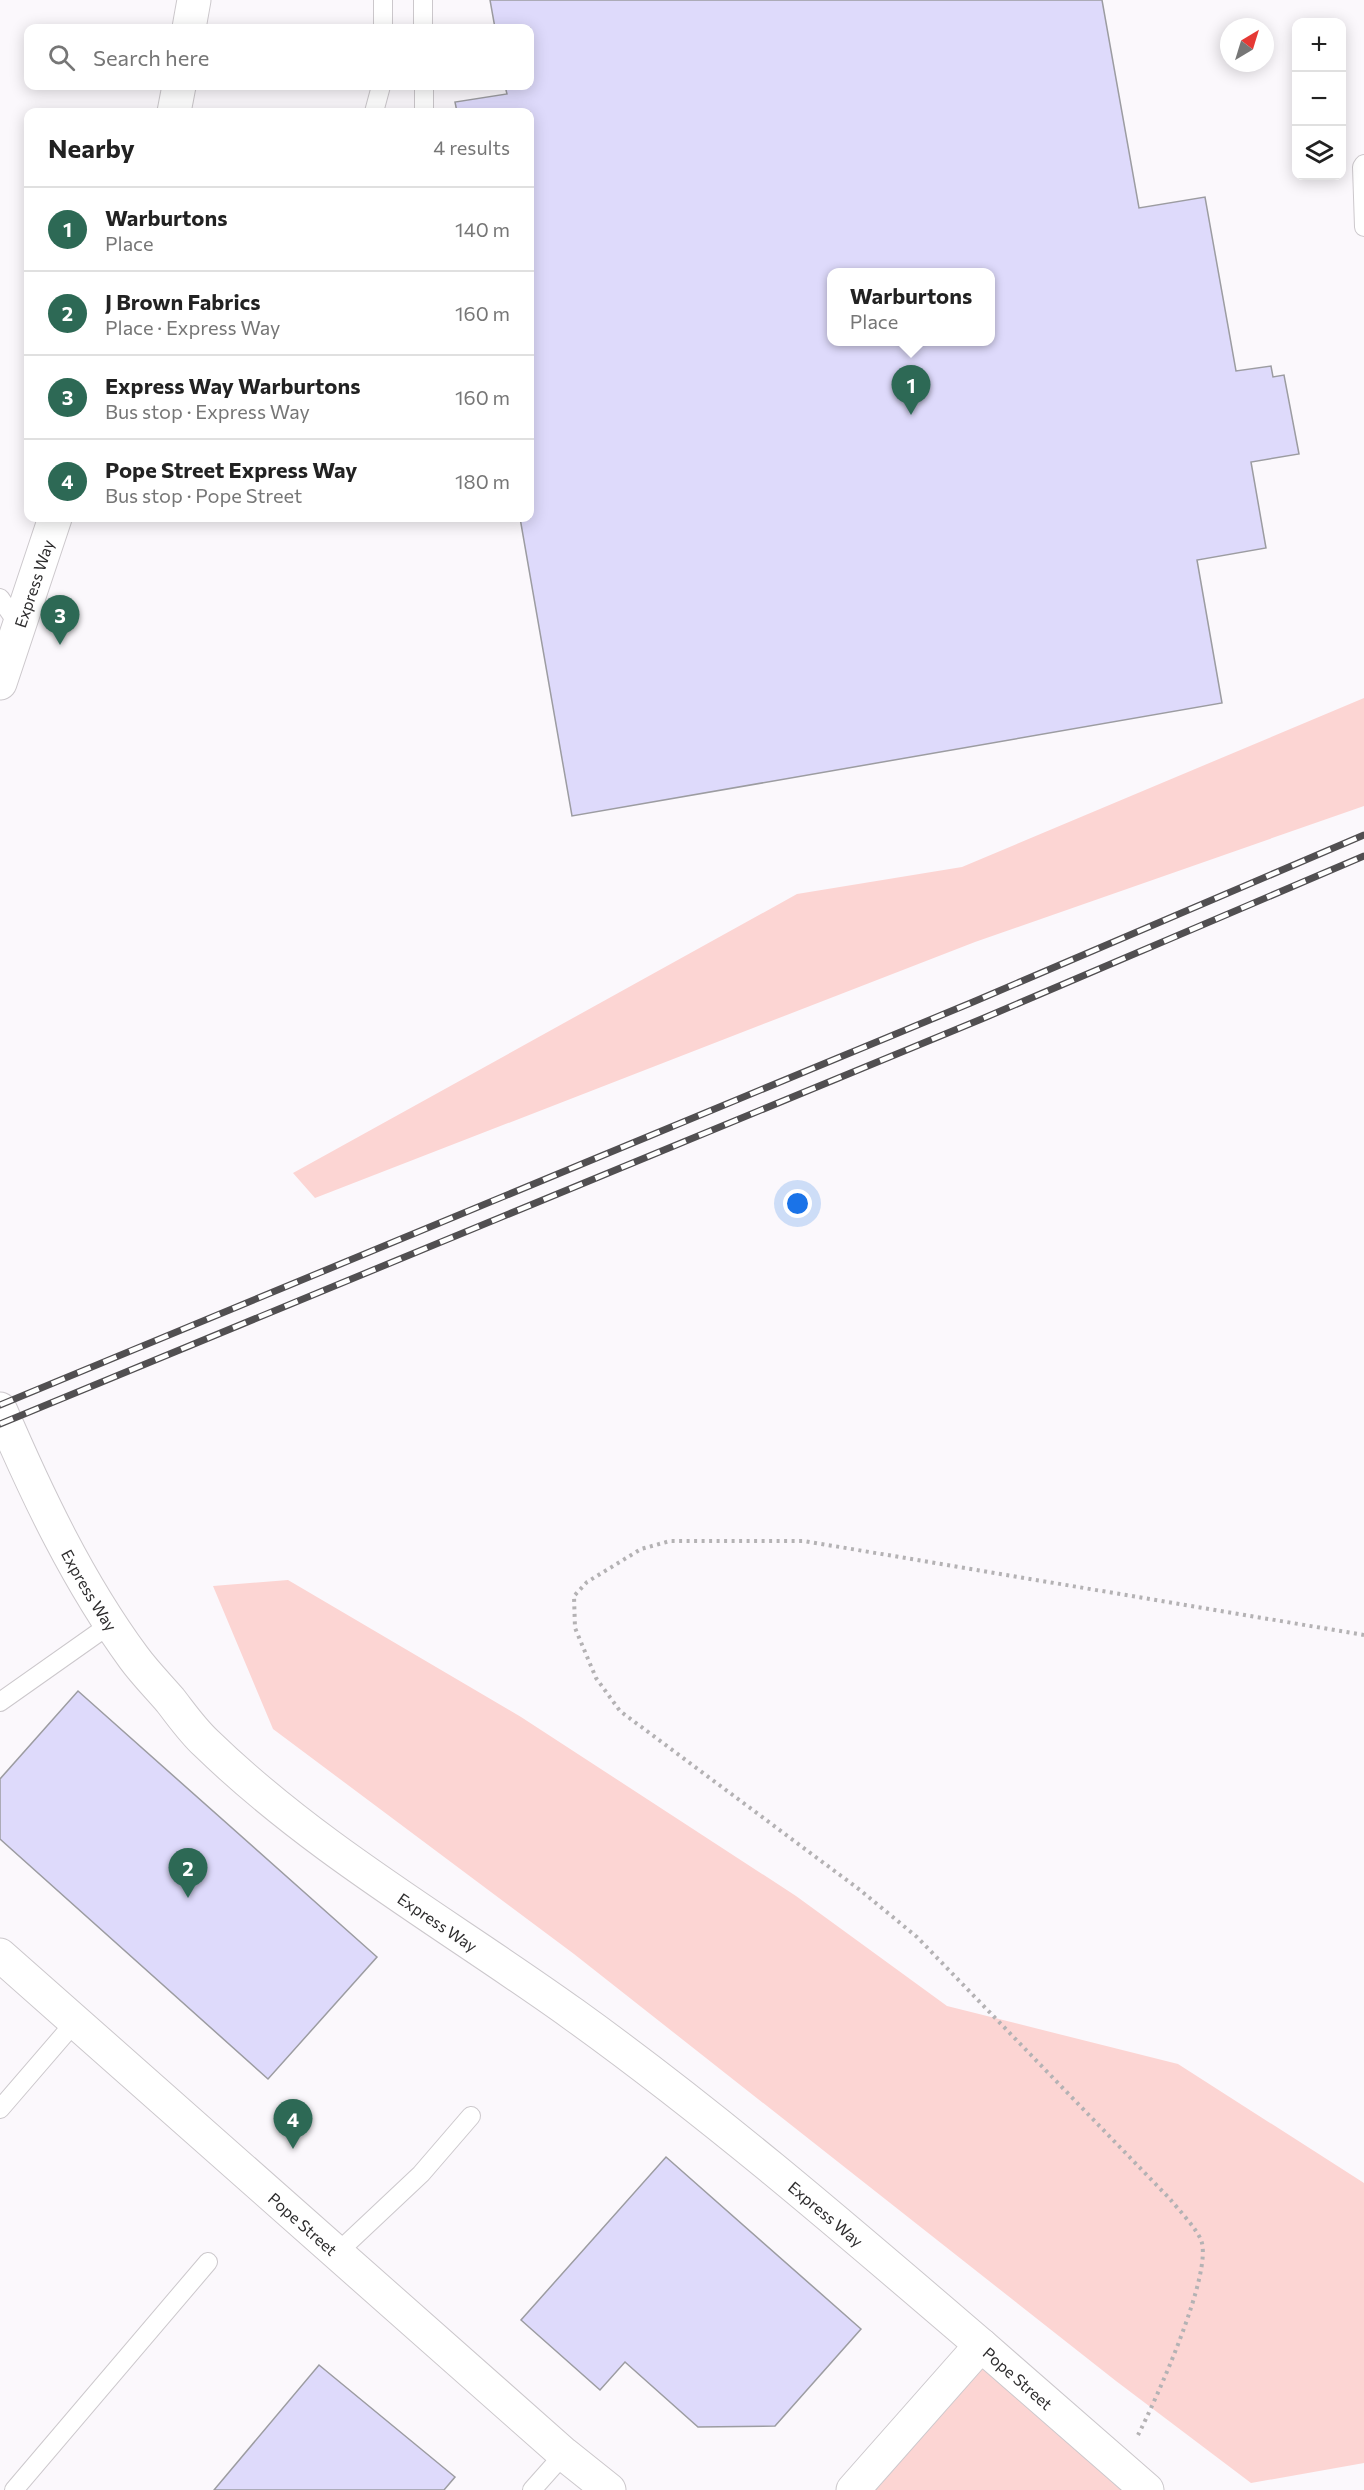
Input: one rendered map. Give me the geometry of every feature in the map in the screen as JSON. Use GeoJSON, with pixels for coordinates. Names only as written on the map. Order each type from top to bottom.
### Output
{"type":"FeatureCollection","features":[{"type":"Feature","properties":{"kind":"street"},"geometry":{"type":"LineString","coordinates":[[190,24],[194,0]]}},
{"type":"Feature","properties":{"kind":"street"},"geometry":{"type":"LineString","coordinates":[[175,108],[178,90]]}},
{"type":"Feature","properties":{"kind":"street","name":"Express Way"},"geometry":{"type":"LineString","coordinates":[[0,683],[9,611],[53,522]]}},
{"type":"Feature","properties":{"kind":"street","name":"Express Way"},"geometry":{"type":"LineString","coordinates":[[0,1408],[33,1484],[83,1578],[134,1658],[203,1740],[272,1803],[430,1916],[574,2014],[713,2121],[844,2227],[981,2345]]}},
{"type":"Feature","properties":{"kind":"street","name":"Pope Street"},"geometry":{"type":"LineString","coordinates":[[0,1955],[564,2454],[609,2490]]}},
{"type":"Feature","properties":{"kind":"street","name":"Pope Street"},"geometry":{"type":"LineString","coordinates":[[853,2490],[981,2345],[1147,2490]]}},
{"type":"Feature","properties":{"kind":"lane"},"geometry":{"type":"LineString","coordinates":[[383,0],[383,24]]}},
{"type":"Feature","properties":{"kind":"lane"},"geometry":{"type":"LineString","coordinates":[[423,0],[423,24]]}},
{"type":"Feature","properties":{"kind":"lane"},"geometry":{"type":"LineString","coordinates":[[375,108],[380,90]]}},
{"type":"Feature","properties":{"kind":"lane"},"geometry":{"type":"LineString","coordinates":[[424,90],[424,108]]}},
{"type":"Feature","properties":{"kind":"lane"},"geometry":{"type":"LineString","coordinates":[[1364,164],[1362,167],[1364,227]]}},
{"type":"Feature","properties":{"kind":"lane"},"geometry":{"type":"LineString","coordinates":[[0,1702],[112,1623]]}},
{"type":"Feature","properties":{"kind":"lane"},"geometry":{"type":"LineString","coordinates":[[0,2109],[75,2022]]}},
{"type":"Feature","properties":{"kind":"lane"},"geometry":{"type":"LineString","coordinates":[[337,2253],[421,2174],[471,2116]]}},
{"type":"Feature","properties":{"kind":"lane"},"geometry":{"type":"LineString","coordinates":[[14,2490],[208,2262]]}},
{"type":"Feature","properties":{"kind":"lane"},"geometry":{"type":"LineString","coordinates":[[532,2490],[564,2454]]}},
{"type":"Feature","properties":{"kind":"path"},"geometry":{"type":"LineString","coordinates":[[1121,2468],[1152,2407],[1190,2312],[1201,2271],[1201,2240],[1170,2199],[917,1937],[861,1890],[620,1712],[596,1678],[575,1628],[574,1596],[586,1582],[641,1549],[670,1541],[804,1540],[1364,1635]]}},
{"type":"Feature","properties":{"kind":"shaded area"},"geometry":{"type":"Polygon","coordinates":[[[1364,698],[1364,806],[975,942],[315,1198],[293,1173],[797,894],[962,867],[1364,698]]]}},
{"type":"Feature","properties":{"kind":"shaded area"},"geometry":{"type":"Polygon","coordinates":[[[288,1580],[521,1717],[796,1896],[947,2006],[1178,2064],[1364,2183],[1364,2463],[1251,2483],[1116,2381],[574,1954],[273,1729],[213,1586],[288,1580]]]}},
{"type":"Feature","properties":{"kind":"shaded area"},"geometry":{"type":"Polygon","coordinates":[[[981,2345],[1147,2490],[853,2490],[981,2345]]]}},
{"type":"Feature","properties":{"kind":"building"},"geometry":{"type":"Polygon","coordinates":[[[490,0],[1102,0],[1139,208],[1205,197],[1236,371],[1271,366],[1273,377],[1284,375],[1299,454],[1251,462],[1266,548],[1197,560],[1222,703],[572,816],[521,522],[534,522],[534,108],[456,108],[455,102],[507,94],[506,90],[534,90],[534,24],[494,24],[490,0]]]}},
{"type":"Feature","properties":{"kind":"building"},"geometry":{"type":"Polygon","coordinates":[[[78,1691],[377,1957],[268,2079],[0,1839],[0,1779],[78,1691]]]}},
{"type":"Feature","properties":{"kind":"building"},"geometry":{"type":"Polygon","coordinates":[[[666,2157],[861,2329],[775,2426],[698,2427],[625,2362],[600,2390],[521,2320],[666,2157]]]}},
{"type":"Feature","properties":{"kind":"building"},"geometry":{"type":"Polygon","coordinates":[[[319,2365],[455,2477],[444,2490],[214,2490],[319,2365]]]}},
{"type":"Feature","properties":{"kind":"railway"},"geometry":{"type":"LineString","coordinates":[[0,1405],[973,1002],[1364,835]]}},
{"type":"Feature","properties":{"kind":"railway"},"geometry":{"type":"LineString","coordinates":[[0,1424],[984,1018],[1364,856]]}},
{"type":"Feature","properties":{"kind":"place","name":"Warburtons"},"geometry":{"type":"Point","coordinates":[911,415]}},
{"type":"Feature","properties":{"kind":"place","name":"Express Way Warburtons"},"geometry":{"type":"Point","coordinates":[60,645]}},
{"type":"Feature","properties":{"kind":"place","name":"J Brown Fabrics"},"geometry":{"type":"Point","coordinates":[188,1898]}},
{"type":"Feature","properties":{"kind":"place","name":"Pope Street Express Way"},"geometry":{"type":"Point","coordinates":[293,2149]}}]}
